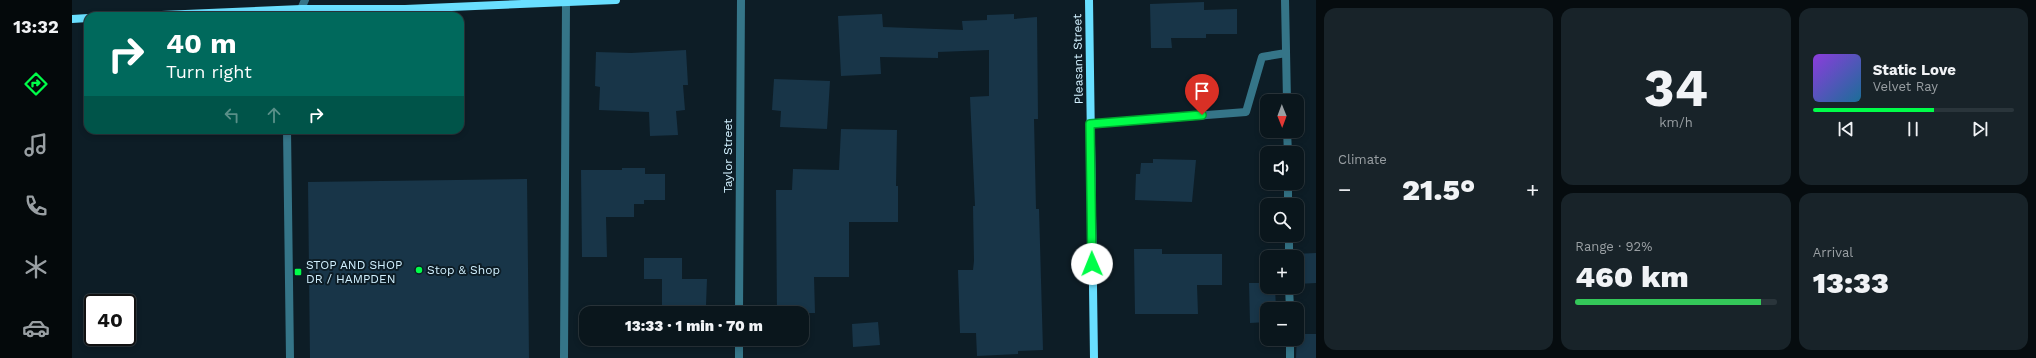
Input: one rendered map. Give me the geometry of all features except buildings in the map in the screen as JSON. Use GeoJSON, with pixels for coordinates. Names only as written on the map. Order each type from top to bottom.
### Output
{"type":"FeatureCollection","features":[{"type":"Feature","properties":{"kind":"main road"},"geometry":{"type":"LineString","coordinates":[[325,12],[616,0]]}},
{"type":"Feature","properties":{"kind":"main road","name":"Pleasant Street"},"geometry":{"type":"LineString","coordinates":[[1089,0],[1094,358]]}},
{"type":"Feature","properties":{"kind":"main road"},"geometry":{"type":"LineString","coordinates":[[72,19],[84,18]]}},
{"type":"Feature","properties":{"kind":"street"},"geometry":{"type":"LineString","coordinates":[[299,12],[305,0]]}},
{"type":"Feature","properties":{"kind":"street","name":"Taylor Street"},"geometry":{"type":"LineString","coordinates":[[739,306],[741,0]]}},
{"type":"Feature","properties":{"kind":"street"},"geometry":{"type":"LineString","coordinates":[[1286,0],[1287,94]]}},
{"type":"Feature","properties":{"kind":"street"},"geometry":{"type":"LineString","coordinates":[[564,358],[566,3]]}},
{"type":"Feature","properties":{"kind":"street"},"geometry":{"type":"LineString","coordinates":[[1090,124],[1246,112],[1262,57],[1286,53]]}},
{"type":"Feature","properties":{"kind":"street"},"geometry":{"type":"LineString","coordinates":[[287,134],[290,358]]}},
{"type":"Feature","properties":{"kind":"street"},"geometry":{"type":"LineString","coordinates":[[739,346],[739,358]]}},
{"type":"Feature","properties":{"kind":"street"},"geometry":{"type":"LineString","coordinates":[[1290,346],[1290,358]]}},
{"type":"Feature","properties":{"kind":"place","name":"Stop & Shop"},"geometry":{"type":"Point","coordinates":[419,270]}},
{"type":"Feature","properties":{"kind":"place","name":"STOP AND SHOP DR / HAMPDEN"},"geometry":{"type":"Point","coordinates":[298,272]}},
{"type":"Feature","properties":{"kind":"route"},"geometry":{"type":"LineString","coordinates":[[1092,264],[1090,124],[1202,115]]}}]}
